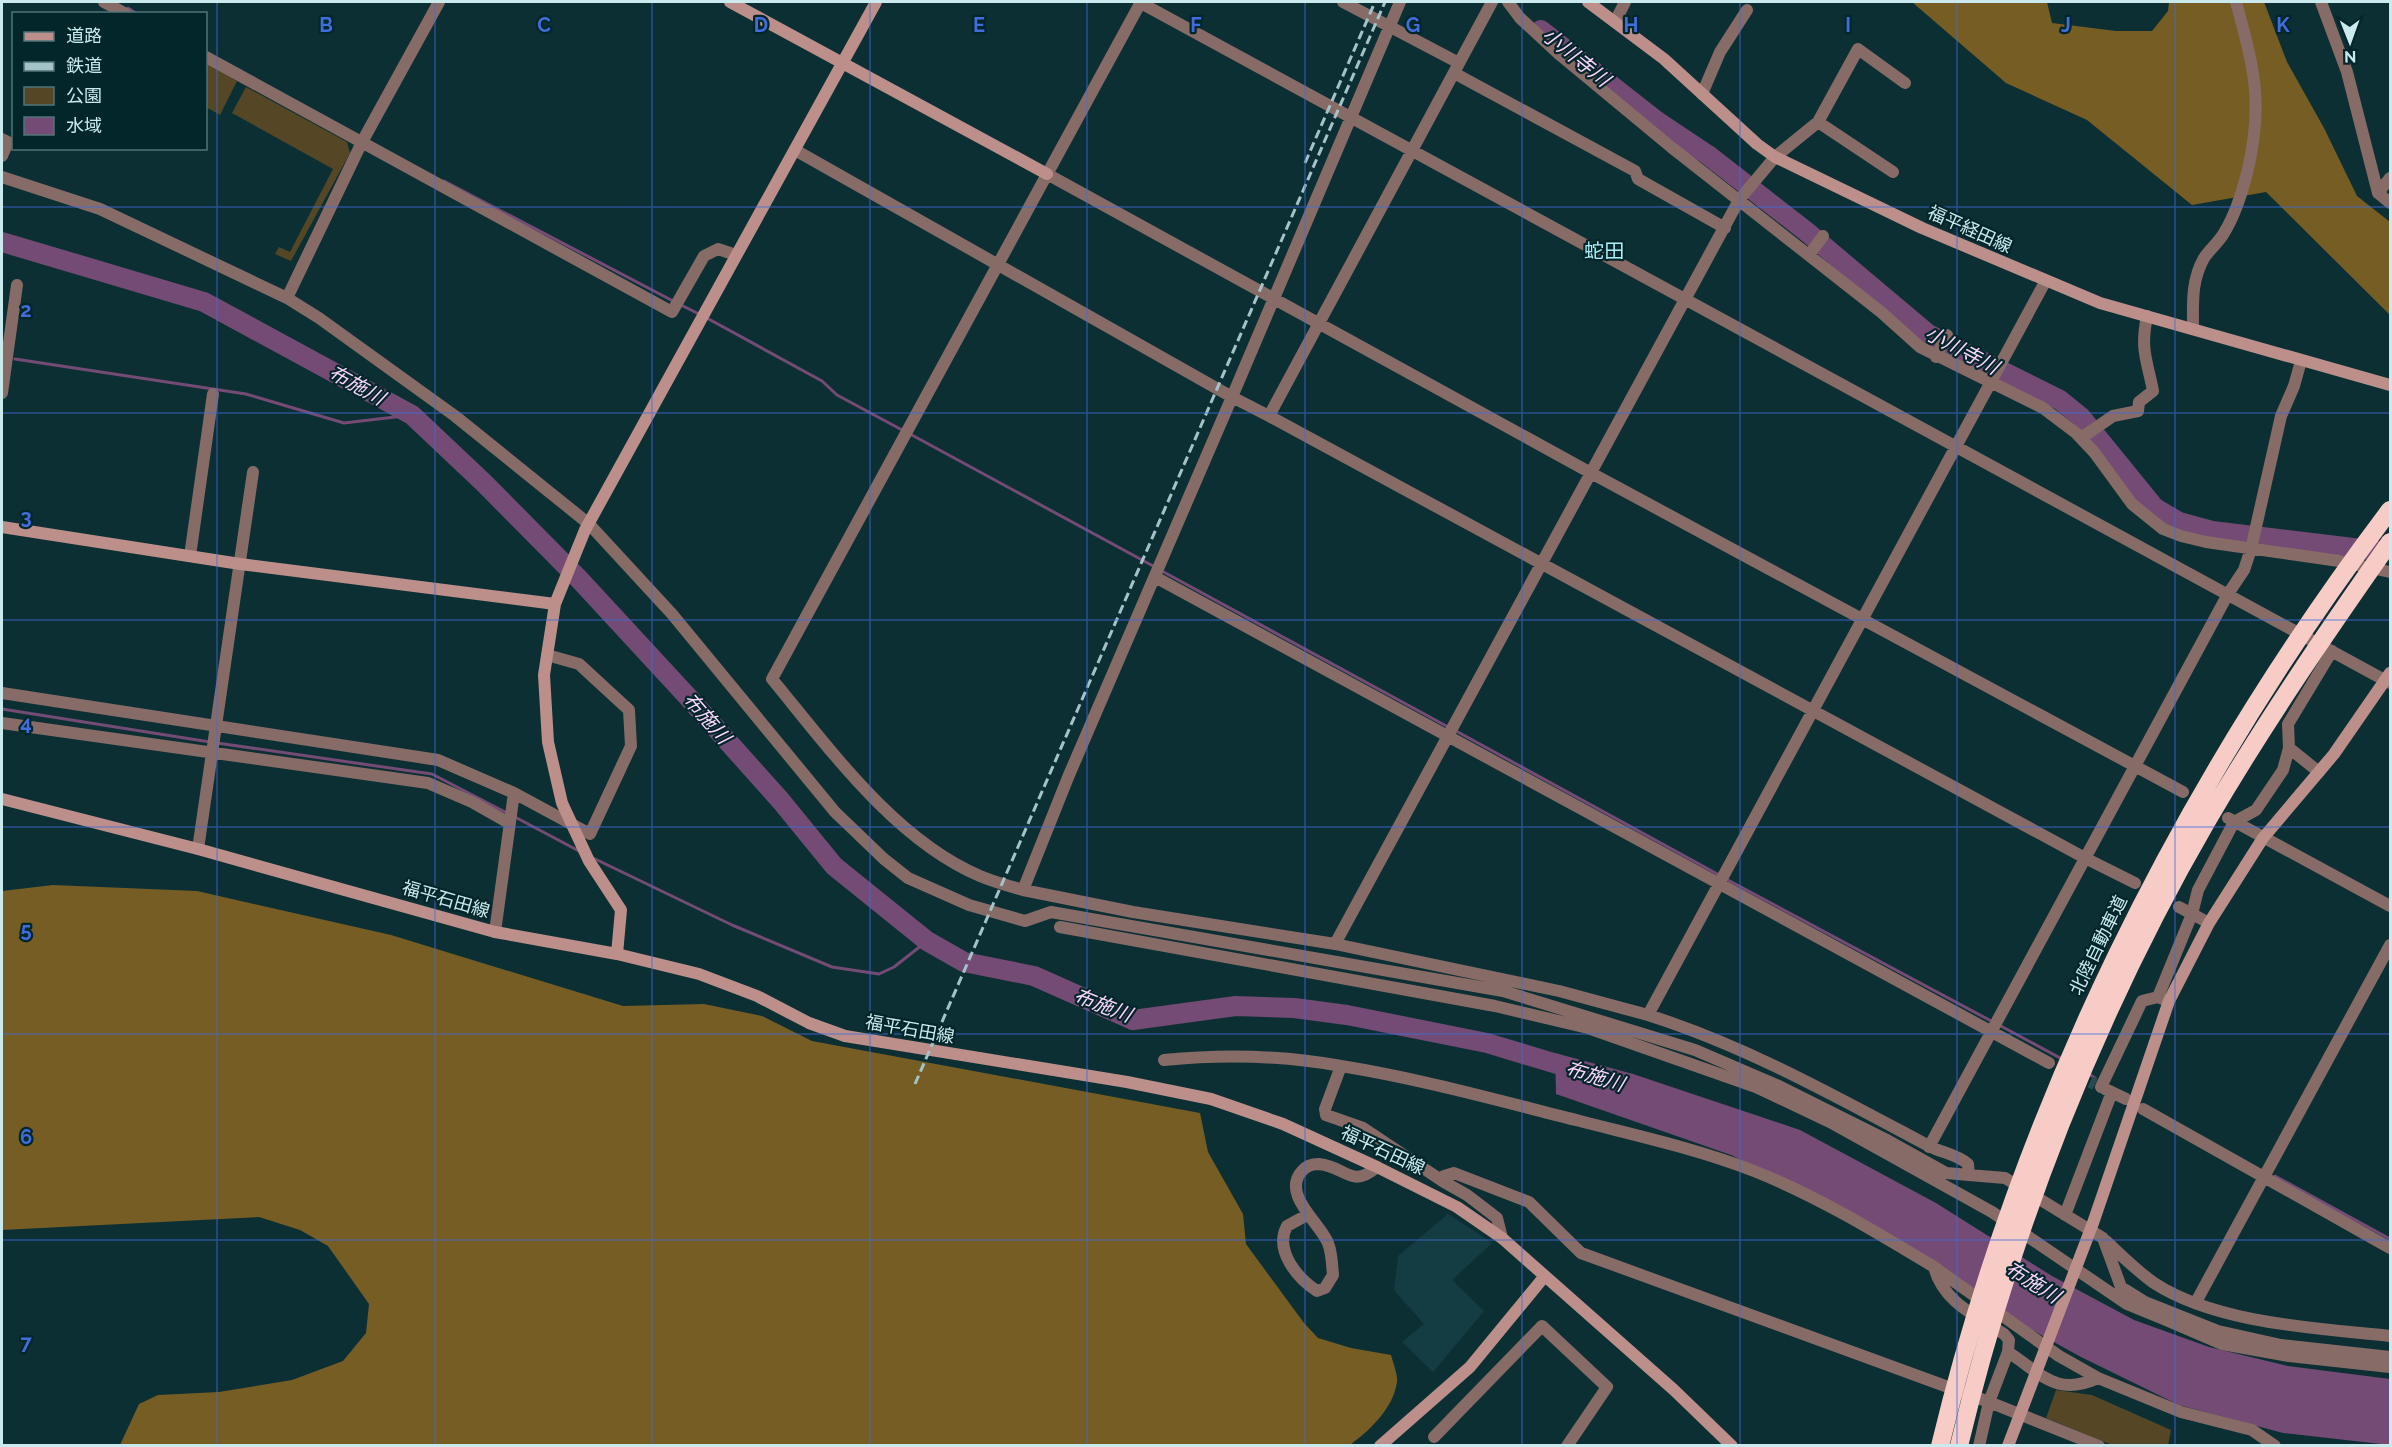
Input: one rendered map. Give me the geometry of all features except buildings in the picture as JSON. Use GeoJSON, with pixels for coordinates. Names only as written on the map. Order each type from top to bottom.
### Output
{"type":"FeatureCollection","features":[{"type":"Feature","properties":{"kind":"highway","name":"北陸自動車道"},"geometry":{"type":"LineString","coordinates":[[1959,1446],[2058,1082],[2102,982],[2191,811],[2310,622],[2387,515]]}},
{"type":"Feature","properties":{"kind":"highway","name":"北陸自動車道"},"geometry":{"type":"LineString","coordinates":[[1940,1446],[1972,1327],[2032,1178],[2075,1092],[2121,989],[2206,824],[2259,735],[2391,542]]}},
{"type":"Feature","properties":{"kind":"street"},"geometry":{"type":"LineString","coordinates":[[104,2],[122,12]]}},
{"type":"Feature","properties":{"kind":"street"},"geometry":{"type":"LineString","coordinates":[[287,298],[362,142],[439,2]]}},
{"type":"Feature","properties":{"kind":"street"},"geometry":{"type":"LineString","coordinates":[[730,2],[1318,321],[1591,473],[2183,792]]}},
{"type":"Feature","properties":{"kind":"street"},"geometry":{"type":"LineString","coordinates":[[617,954],[621,910],[589,861],[562,804],[548,742],[544,675],[555,604],[587,527],[876,2]]}},
{"type":"Feature","properties":{"kind":"street"},"geometry":{"type":"LineString","coordinates":[[1969,1175],[1968,1164],[1958,1155],[1929,1147],[1806,1081],[1692,1029],[1648,1015],[1559,991],[1335,944],[1133,912],[1023,890],[979,876],[913,833],[849,771],[772,679],[1140,2],[1688,298],[2332,651],[2389,679],[2319,772],[2263,838],[2163,999]]}},
{"type":"Feature","properties":{"kind":"street"},"geometry":{"type":"LineString","coordinates":[[1343,2],[1635,171],[1638,179],[1725,228]]}},
{"type":"Feature","properties":{"kind":"street"},"geometry":{"type":"LineString","coordinates":[[1023,890],[1069,774],[1400,2]]}},
{"type":"Feature","properties":{"kind":"street"},"geometry":{"type":"LineString","coordinates":[[1269,416],[1318,321],[1492,2]]}},
{"type":"Feature","properties":{"kind":"street"},"geometry":{"type":"LineString","coordinates":[[1508,2],[1520,18],[1560,55],[1881,312],[1920,347],[1936,357],[1992,379],[2043,408],[2081,438],[2132,504],[2163,529],[2181,536],[2339,561],[2391,572]]}},
{"type":"Feature","properties":{"kind":"street","name":"福平経田線"},"geometry":{"type":"LineString","coordinates":[[1588,2],[1664,59],[1757,144],[1775,157],[1922,228],[2045,282],[2100,303],[2391,385]]}},
{"type":"Feature","properties":{"kind":"street"},"geometry":{"type":"LineString","coordinates":[[1616,22],[1625,2]]}},
{"type":"Feature","properties":{"kind":"street"},"geometry":{"type":"LineString","coordinates":[[2193,329],[2193,285],[2204,258],[2224,233],[2243,189],[2256,135],[2256,96],[2251,60],[2236,2]]}},
{"type":"Feature","properties":{"kind":"street"},"geometry":{"type":"LineString","coordinates":[[2321,2],[2347,72],[2378,193],[2391,203]]}},
{"type":"Feature","properties":{"kind":"street"},"geometry":{"type":"LineString","coordinates":[[1702,94],[1720,52],[1747,10]]}},
{"type":"Feature","properties":{"kind":"street"},"geometry":{"type":"LineString","coordinates":[[1335,944],[1688,298],[1739,200],[1775,157],[1818,122],[1858,49],[1905,83]]}},
{"type":"Feature","properties":{"kind":"street"},"geometry":{"type":"LineString","coordinates":[[207,58],[672,312],[704,256],[718,249],[736,255]]}},
{"type":"Feature","properties":{"kind":"street"},"geometry":{"type":"LineString","coordinates":[[1818,122],[1893,172]]}},
{"type":"Feature","properties":{"kind":"street"},"geometry":{"type":"LineString","coordinates":[[2,139],[8,142],[2,156]]}},
{"type":"Feature","properties":{"kind":"street"},"geometry":{"type":"LineString","coordinates":[[795,150],[1232,397],[2135,883]]}},
{"type":"Feature","properties":{"kind":"street"},"geometry":{"type":"LineString","coordinates":[[2,177],[100,209],[287,298],[454,416],[587,527],[680,624],[835,813],[908,878],[969,905],[1025,921],[1051,912],[1503,991],[1695,1050],[1779,1086],[1885,1139],[1946,1173],[2005,1178],[2103,1238],[2155,1283],[2196,1302],[2264,1322],[2391,1336]]}},
{"type":"Feature","properties":{"kind":"street"},"geometry":{"type":"LineString","coordinates":[[2378,193],[2391,178]]}},
{"type":"Feature","properties":{"kind":"street"},"geometry":{"type":"LineString","coordinates":[[1809,255],[1823,236]]}},
{"type":"Feature","properties":{"kind":"street"},"geometry":{"type":"LineString","coordinates":[[1648,1015],[2045,282]]}},
{"type":"Feature","properties":{"kind":"street"},"geometry":{"type":"LineString","coordinates":[[2,393],[4,351],[17,285]]}},
{"type":"Feature","properties":{"kind":"street"},"geometry":{"type":"LineString","coordinates":[[2081,438],[2098,424],[2113,416],[2138,411],[2139,402],[2153,391],[2144,357],[2143,336],[2147,316]]}},
{"type":"Feature","properties":{"kind":"street"},"geometry":{"type":"LineString","coordinates":[[1936,357],[1947,335]]}},
{"type":"Feature","properties":{"kind":"street"},"geometry":{"type":"LineString","coordinates":[[1929,1147],[2228,594],[2244,570],[2252,549],[2281,416],[2294,386],[2301,361]]}},
{"type":"Feature","properties":{"kind":"street"},"geometry":{"type":"LineString","coordinates":[[190,556],[213,394]]}},
{"type":"Feature","properties":{"kind":"street"},"geometry":{"type":"LineString","coordinates":[[198,849],[253,472]]}},
{"type":"Feature","properties":{"kind":"street"},"geometry":{"type":"LineString","coordinates":[[2,527],[240,564],[555,604]]}},
{"type":"Feature","properties":{"kind":"street"},"geometry":{"type":"LineString","coordinates":[[1155,577],[2049,1063]]}},
{"type":"Feature","properties":{"kind":"street"},"geometry":{"type":"LineString","coordinates":[[2008,1446],[2093,1222],[2198,890],[2231,820],[2256,810],[2283,770],[2289,748],[2288,724],[2332,651]]}},
{"type":"Feature","properties":{"kind":"street"},"geometry":{"type":"LineString","coordinates":[[2,693],[216,724],[438,760],[514,793],[590,834],[632,746],[629,710],[579,664],[547,655]]}},
{"type":"Feature","properties":{"kind":"street"},"geometry":{"type":"LineString","coordinates":[[2,723],[211,754],[257,757],[428,783],[472,802],[509,823]]}},
{"type":"Feature","properties":{"kind":"street"},"geometry":{"type":"LineString","coordinates":[[2289,748],[2319,772]]}},
{"type":"Feature","properties":{"kind":"street"},"geometry":{"type":"LineString","coordinates":[[495,932],[514,793]]}},
{"type":"Feature","properties":{"kind":"street","name":"福平石田線"},"geometry":{"type":"LineString","coordinates":[[2,799],[198,849],[495,932],[617,954],[699,974],[757,996],[809,1023],[844,1036],[1127,1082],[1211,1099],[1274,1121],[1377,1167],[1457,1207],[1502,1238],[1674,1390],[1732,1446]]}},
{"type":"Feature","properties":{"kind":"street"},"geometry":{"type":"LineString","coordinates":[[2231,820],[2391,906]]}},
{"type":"Feature","properties":{"kind":"street"},"geometry":{"type":"LineString","coordinates":[[2180,907],[2209,923]]}},
{"type":"Feature","properties":{"kind":"street"},"geometry":{"type":"LineString","coordinates":[[1060,927],[1473,1001],[1588,1028],[1756,1088],[1830,1122],[1992,1212],[2127,1304],[2222,1344],[2289,1356],[2391,1368]]}},
{"type":"Feature","properties":{"kind":"street"},"geometry":{"type":"LineString","coordinates":[[2196,1302],[2391,945]]}},
{"type":"Feature","properties":{"kind":"street"},"geometry":{"type":"LineString","coordinates":[[2065,1215],[2103,1088],[2142,1001],[2163,999]]}},
{"type":"Feature","properties":{"kind":"street"},"geometry":{"type":"LineString","coordinates":[[1164,1060],[1243,1054],[1299,1058],[1483,1095],[1628,1131],[1714,1157],[1756,1172],[1842,1213],[1934,1267],[2059,1356],[2098,1378],[2181,1412],[2252,1430],[2275,1446]]}},
{"type":"Feature","properties":{"kind":"street"},"geometry":{"type":"LineString","coordinates":[[1341,1066],[1325,1109],[1326,1114],[1363,1128],[1467,1195],[1497,1218],[1502,1238]]}},
{"type":"Feature","properties":{"kind":"street"},"geometry":{"type":"LineString","coordinates":[[2103,1088],[2126,1099]]}},
{"type":"Feature","properties":{"kind":"street"},"geometry":{"type":"LineString","coordinates":[[2143,1109],[2391,1248]]}},
{"type":"Feature","properties":{"kind":"street"},"geometry":{"type":"LineString","coordinates":[[1307,1215],[1287,1226],[1282,1242],[1285,1255],[1294,1269],[1306,1284],[1317,1291],[1325,1288],[1334,1275],[1333,1268],[1328,1242],[1307,1215],[1298,1193],[1296,1180],[1304,1169],[1314,1164],[1328,1165],[1358,1178],[1364,1178],[1377,1167]]}},
{"type":"Feature","properties":{"kind":"street"},"geometry":{"type":"LineString","coordinates":[[1444,1182],[1444,1176],[1454,1173],[1529,1202],[1581,1253],[1989,1402],[2099,1446]]}},
{"type":"Feature","properties":{"kind":"street"},"geometry":{"type":"LineString","coordinates":[[2103,1238],[2121,1287],[2145,1302],[2218,1331],[2281,1345],[2391,1357]]}},
{"type":"Feature","properties":{"kind":"street"},"geometry":{"type":"LineString","coordinates":[[1934,1267],[1938,1282],[1948,1295],[2004,1334],[2009,1340],[2008,1352],[1989,1402],[1979,1446]]}},
{"type":"Feature","properties":{"kind":"street"},"geometry":{"type":"LineString","coordinates":[[1380,1446],[1470,1367],[1544,1276]]}},
{"type":"Feature","properties":{"kind":"street"},"geometry":{"type":"LineString","coordinates":[[1434,1437],[1542,1326],[1607,1387],[1567,1446]]}},
{"type":"Feature","properties":{"kind":"street"},"geometry":{"type":"LineString","coordinates":[[2008,1352],[2061,1386],[2073,1387],[2098,1378]]}},
{"type":"Feature","properties":{"kind":"shaded area"},"geometry":{"type":"Polygon","coordinates":[[[1912,2],[2047,2],[2052,23],[2116,31],[2152,31],[2168,11],[2169,2],[2264,2],[2287,62],[2324,128],[2357,196],[2390,222],[2390,315],[2266,192],[2192,205],[2087,120],[2006,83],[1912,2]]]}},
{"type":"Feature","properties":{"kind":"shaded area"},"geometry":{"type":"Polygon","coordinates":[[[53,885],[197,891],[391,935],[623,1006],[704,1004],[762,1016],[812,1041],[1200,1113],[1208,1152],[1243,1214],[1246,1244],[1304,1323],[1318,1338],[1351,1348],[1391,1355],[1397,1379],[1395,1392],[1380,1418],[1350,1445],[120,1445],[139,1404],[158,1395],[219,1392],[292,1380],[343,1361],[366,1333],[369,1304],[328,1246],[300,1230],[259,1217],[2,1230],[2,891],[53,885]]]}},
{"type":"Feature","properties":{"kind":"shaded area"},"geometry":{"type":"Polygon","coordinates":[[[1448,1214],[1492,1243],[1452,1280],[1484,1311],[1433,1372],[1402,1342],[1424,1324],[1394,1290],[1398,1256],[1448,1214]]]}},
{"type":"Feature","properties":{"kind":"green space"},"geometry":{"type":"Polygon","coordinates":[[[207,64],[237,81],[220,115],[207,108],[207,64]]]}},
{"type":"Feature","properties":{"kind":"green space"},"geometry":{"type":"Polygon","coordinates":[[[246,87],[347,142],[350,153],[291,261],[275,254],[279,247],[290,252],[333,169],[232,113],[246,87]]]}},
{"type":"Feature","properties":{"kind":"green space"},"geometry":{"type":"Polygon","coordinates":[[[2056,1390],[2092,1395],[2171,1430],[2168,1445],[2112,1445],[2046,1418],[2056,1390]]]}},
{"type":"Feature","properties":{"kind":"water"},"geometry":{"type":"Polygon","coordinates":[[[1555,1053],[1633,1074],[1800,1130],[1936,1203],[2052,1276],[2134,1320],[2209,1347],[2288,1366],[2390,1379],[2390,1445],[2283,1433],[2179,1405],[2081,1357],[1948,1284],[1877,1228],[1731,1155],[1556,1094],[1555,1053]]]}},
{"type":"Feature","properties":{"kind":"waterway"},"geometry":{"type":"LineString","coordinates":[[128,8],[134,12]]}},
{"type":"Feature","properties":{"kind":"waterway","name":"小川寺川"},"geometry":{"type":"LineString","coordinates":[[1541,30],[1657,121],[1708,155],[1807,232],[1928,334],[2060,400],[2081,417],[2155,508],[2179,522],[2212,531],[2378,551]]}},
{"type":"Feature","properties":{"kind":"waterway"},"geometry":{"type":"LineString","coordinates":[[444,181],[675,302]]}},
{"type":"Feature","properties":{"kind":"waterway","name":"布施川"},"geometry":{"type":"LineString","coordinates":[[2,242],[204,302],[412,415],[484,483],[579,579],[781,801],[834,866],[927,941],[964,962],[1034,976],[1133,1020],[1236,1006],[1294,1008],[1347,1015],[1487,1043],[1580,1071]]}},
{"type":"Feature","properties":{"kind":"waterway"},"geometry":{"type":"LineString","coordinates":[[681,305],[699,314]]}},
{"type":"Feature","properties":{"kind":"waterway"},"geometry":{"type":"LineString","coordinates":[[705,317],[822,381],[837,395],[904,431]]}},
{"type":"Feature","properties":{"kind":"waterway"},"geometry":{"type":"LineString","coordinates":[[15,359],[246,394],[344,423],[412,415]]}},
{"type":"Feature","properties":{"kind":"waterway"},"geometry":{"type":"LineString","coordinates":[[910,434],[1155,567]]}},
{"type":"Feature","properties":{"kind":"waterway"},"geometry":{"type":"LineString","coordinates":[[1160,570],[1450,728]]}},
{"type":"Feature","properties":{"kind":"waterway"},"geometry":{"type":"LineString","coordinates":[[2,709],[210,742]]}},
{"type":"Feature","properties":{"kind":"waterway"},"geometry":{"type":"LineString","coordinates":[[1456,731],[1721,876]]}},
{"type":"Feature","properties":{"kind":"waterway"},"geometry":{"type":"LineString","coordinates":[[217,743],[432,774],[507,813]]}},
{"type":"Feature","properties":{"kind":"waterway"},"geometry":{"type":"LineString","coordinates":[[513,816],[579,851]]}},
{"type":"Feature","properties":{"kind":"waterway"},"geometry":{"type":"LineString","coordinates":[[593,858],[732,925],[832,967],[879,974],[894,967],[927,941]]}},
{"type":"Feature","properties":{"kind":"waterway"},"geometry":{"type":"LineString","coordinates":[[1726,879],[1993,1022]]}},
{"type":"Feature","properties":{"kind":"waterway"},"geometry":{"type":"LineString","coordinates":[[1999,1025],[2062,1059]]}},
{"type":"Feature","properties":{"kind":"waterway"},"geometry":{"type":"LineString","coordinates":[[2089,1074],[2095,1078]]}},
{"type":"Feature","properties":{"kind":"waterway"},"geometry":{"type":"LineString","coordinates":[[2275,1176],[2390,1239]]}},
{"type":"Feature","properties":{"kind":"tunnel"},"geometry":{"type":"LineString","coordinates":[[2074,1074],[2095,1084]]}},
{"type":"Feature","properties":{"kind":"railway"},"geometry":{"type":"LineString","coordinates":[[1305,163],[1375,2]]}},
{"type":"Feature","properties":{"kind":"railway"},"geometry":{"type":"LineString","coordinates":[[915,1084],[1385,2]]}},
{"type":"Feature","properties":{"kind":"district","name":"蛇田"},"geometry":{"type":"Point","coordinates":[1604,251]}}]}
